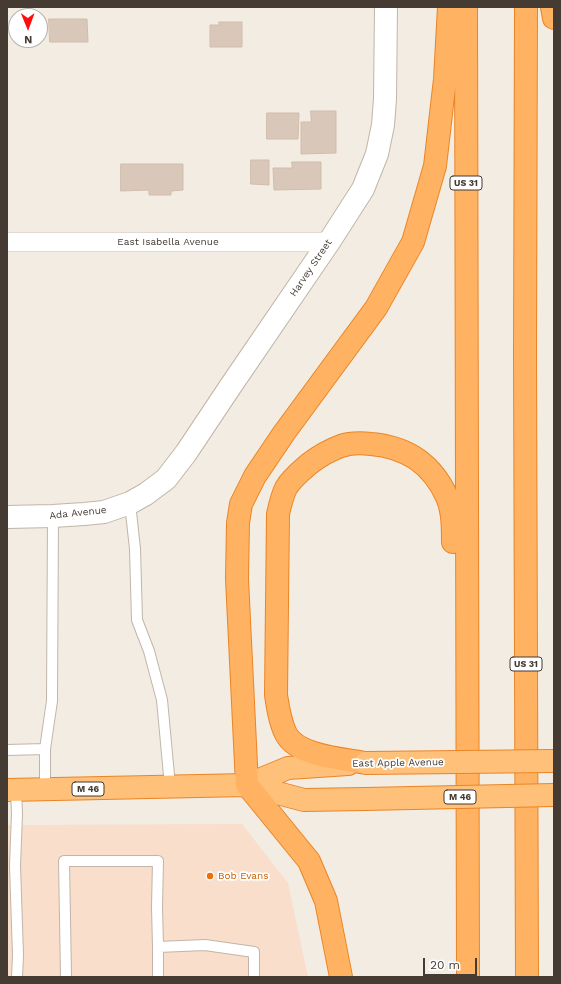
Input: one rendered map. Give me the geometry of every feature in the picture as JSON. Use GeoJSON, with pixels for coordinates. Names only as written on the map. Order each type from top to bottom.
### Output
{"type":"FeatureCollection","features":[{"type":"Feature","properties":{"kind":"highway"},"geometry":{"type":"LineString","coordinates":[[341,977],[326,901],[309,861],[247,785],[237,579],[238,523],[241,504],[255,476],[280,439],[376,308],[412,242],[435,166],[445,79],[449,7]]}},
{"type":"Feature","properties":{"kind":"highway","name":"US 31"},"geometry":{"type":"LineString","coordinates":[[466,7],[468,977]]}},
{"type":"Feature","properties":{"kind":"highway","name":"US 31"},"geometry":{"type":"LineString","coordinates":[[526,7],[525,375],[527,977]]}},
{"type":"Feature","properties":{"kind":"highway"},"geometry":{"type":"LineString","coordinates":[[552,7],[554,18]]}},
{"type":"Feature","properties":{"kind":"highway"},"geometry":{"type":"LineString","coordinates":[[366,763],[313,754],[296,745],[286,736],[279,717],[276,695],[278,514],[287,487],[301,471],[318,457],[341,446],[362,443],[385,445],[405,452],[423,463],[436,478],[447,498],[453,519],[454,636],[467,714]]}},
{"type":"Feature","properties":{"kind":"highway","name":"East Apple Avenue"},"geometry":{"type":"LineString","coordinates":[[247,785],[288,768],[366,763],[554,761]]}},
{"type":"Feature","properties":{"kind":"highway","name":"East Apple Avenue"},"geometry":{"type":"LineString","coordinates":[[11,790],[247,785],[304,800],[554,795]]}},
{"type":"Feature","properties":{"kind":"highway"},"geometry":{"type":"LineString","coordinates":[[527,852],[541,901],[542,977]]}},
{"type":"Feature","properties":{"kind":"street","name":"Harvey Street"},"geometry":{"type":"LineString","coordinates":[[138,499],[166,479],[186,453],[329,242],[363,189],[377,154],[382,125],[385,99],[386,7]]}},
{"type":"Feature","properties":{"kind":"street","name":"East Isabella Avenue"},"geometry":{"type":"LineString","coordinates":[[7,242],[329,242]]}},
{"type":"Feature","properties":{"kind":"street","name":"Ada Avenue"},"geometry":{"type":"LineString","coordinates":[[7,517],[53,516],[104,512],[138,499]]}},
{"type":"Feature","properties":{"kind":"lane"},"geometry":{"type":"LineString","coordinates":[[138,499],[135,549],[136,620],[148,651],[162,700],[170,786]]}},
{"type":"Feature","properties":{"kind":"lane"},"geometry":{"type":"LineString","coordinates":[[45,790],[45,749],[52,701],[53,516]]}},
{"type":"Feature","properties":{"kind":"lane"},"geometry":{"type":"LineString","coordinates":[[7,750],[45,749]]}},
{"type":"Feature","properties":{"kind":"lane"},"geometry":{"type":"LineString","coordinates":[[11,790],[17,814],[11,866],[18,955],[17,977]]}},
{"type":"Feature","properties":{"kind":"lane"},"geometry":{"type":"LineString","coordinates":[[66,977],[64,861],[158,861],[158,977]]}},
{"type":"Feature","properties":{"kind":"lane"},"geometry":{"type":"LineString","coordinates":[[158,947],[205,945],[254,952],[254,977]]}},
{"type":"Feature","properties":{"kind":"shaded area"},"geometry":{"type":"Polygon","coordinates":[[[242,824],[288,883],[308,977],[7,977],[7,825],[242,824]]]}},
{"type":"Feature","properties":{"kind":"building"},"geometry":{"type":"Polygon","coordinates":[[[49,19],[87,19],[88,42],[50,42],[49,19]]]}},
{"type":"Feature","properties":{"kind":"building"},"geometry":{"type":"Polygon","coordinates":[[[219,22],[242,22],[242,47],[210,47],[210,25],[219,25],[219,22]]]}},
{"type":"Feature","properties":{"kind":"building"},"geometry":{"type":"Polygon","coordinates":[[[311,111],[336,111],[336,153],[301,154],[301,122],[311,122],[311,111]]]}},
{"type":"Feature","properties":{"kind":"building"},"geometry":{"type":"Polygon","coordinates":[[[267,113],[299,113],[298,139],[267,139],[267,113]]]}},
{"type":"Feature","properties":{"kind":"building"},"geometry":{"type":"Polygon","coordinates":[[[251,160],[269,160],[269,185],[251,184],[251,160]]]}},
{"type":"Feature","properties":{"kind":"building"},"geometry":{"type":"Polygon","coordinates":[[[292,162],[321,162],[321,189],[274,190],[273,168],[292,168],[292,162]]]}},
{"type":"Feature","properties":{"kind":"building"},"geometry":{"type":"Polygon","coordinates":[[[121,164],[183,164],[183,190],[171,191],[171,195],[149,195],[149,190],[121,191],[121,164]]]}},
{"type":"Feature","properties":{"kind":"place","name":"Bob Evans"},"geometry":{"type":"Point","coordinates":[210,876]}}]}
